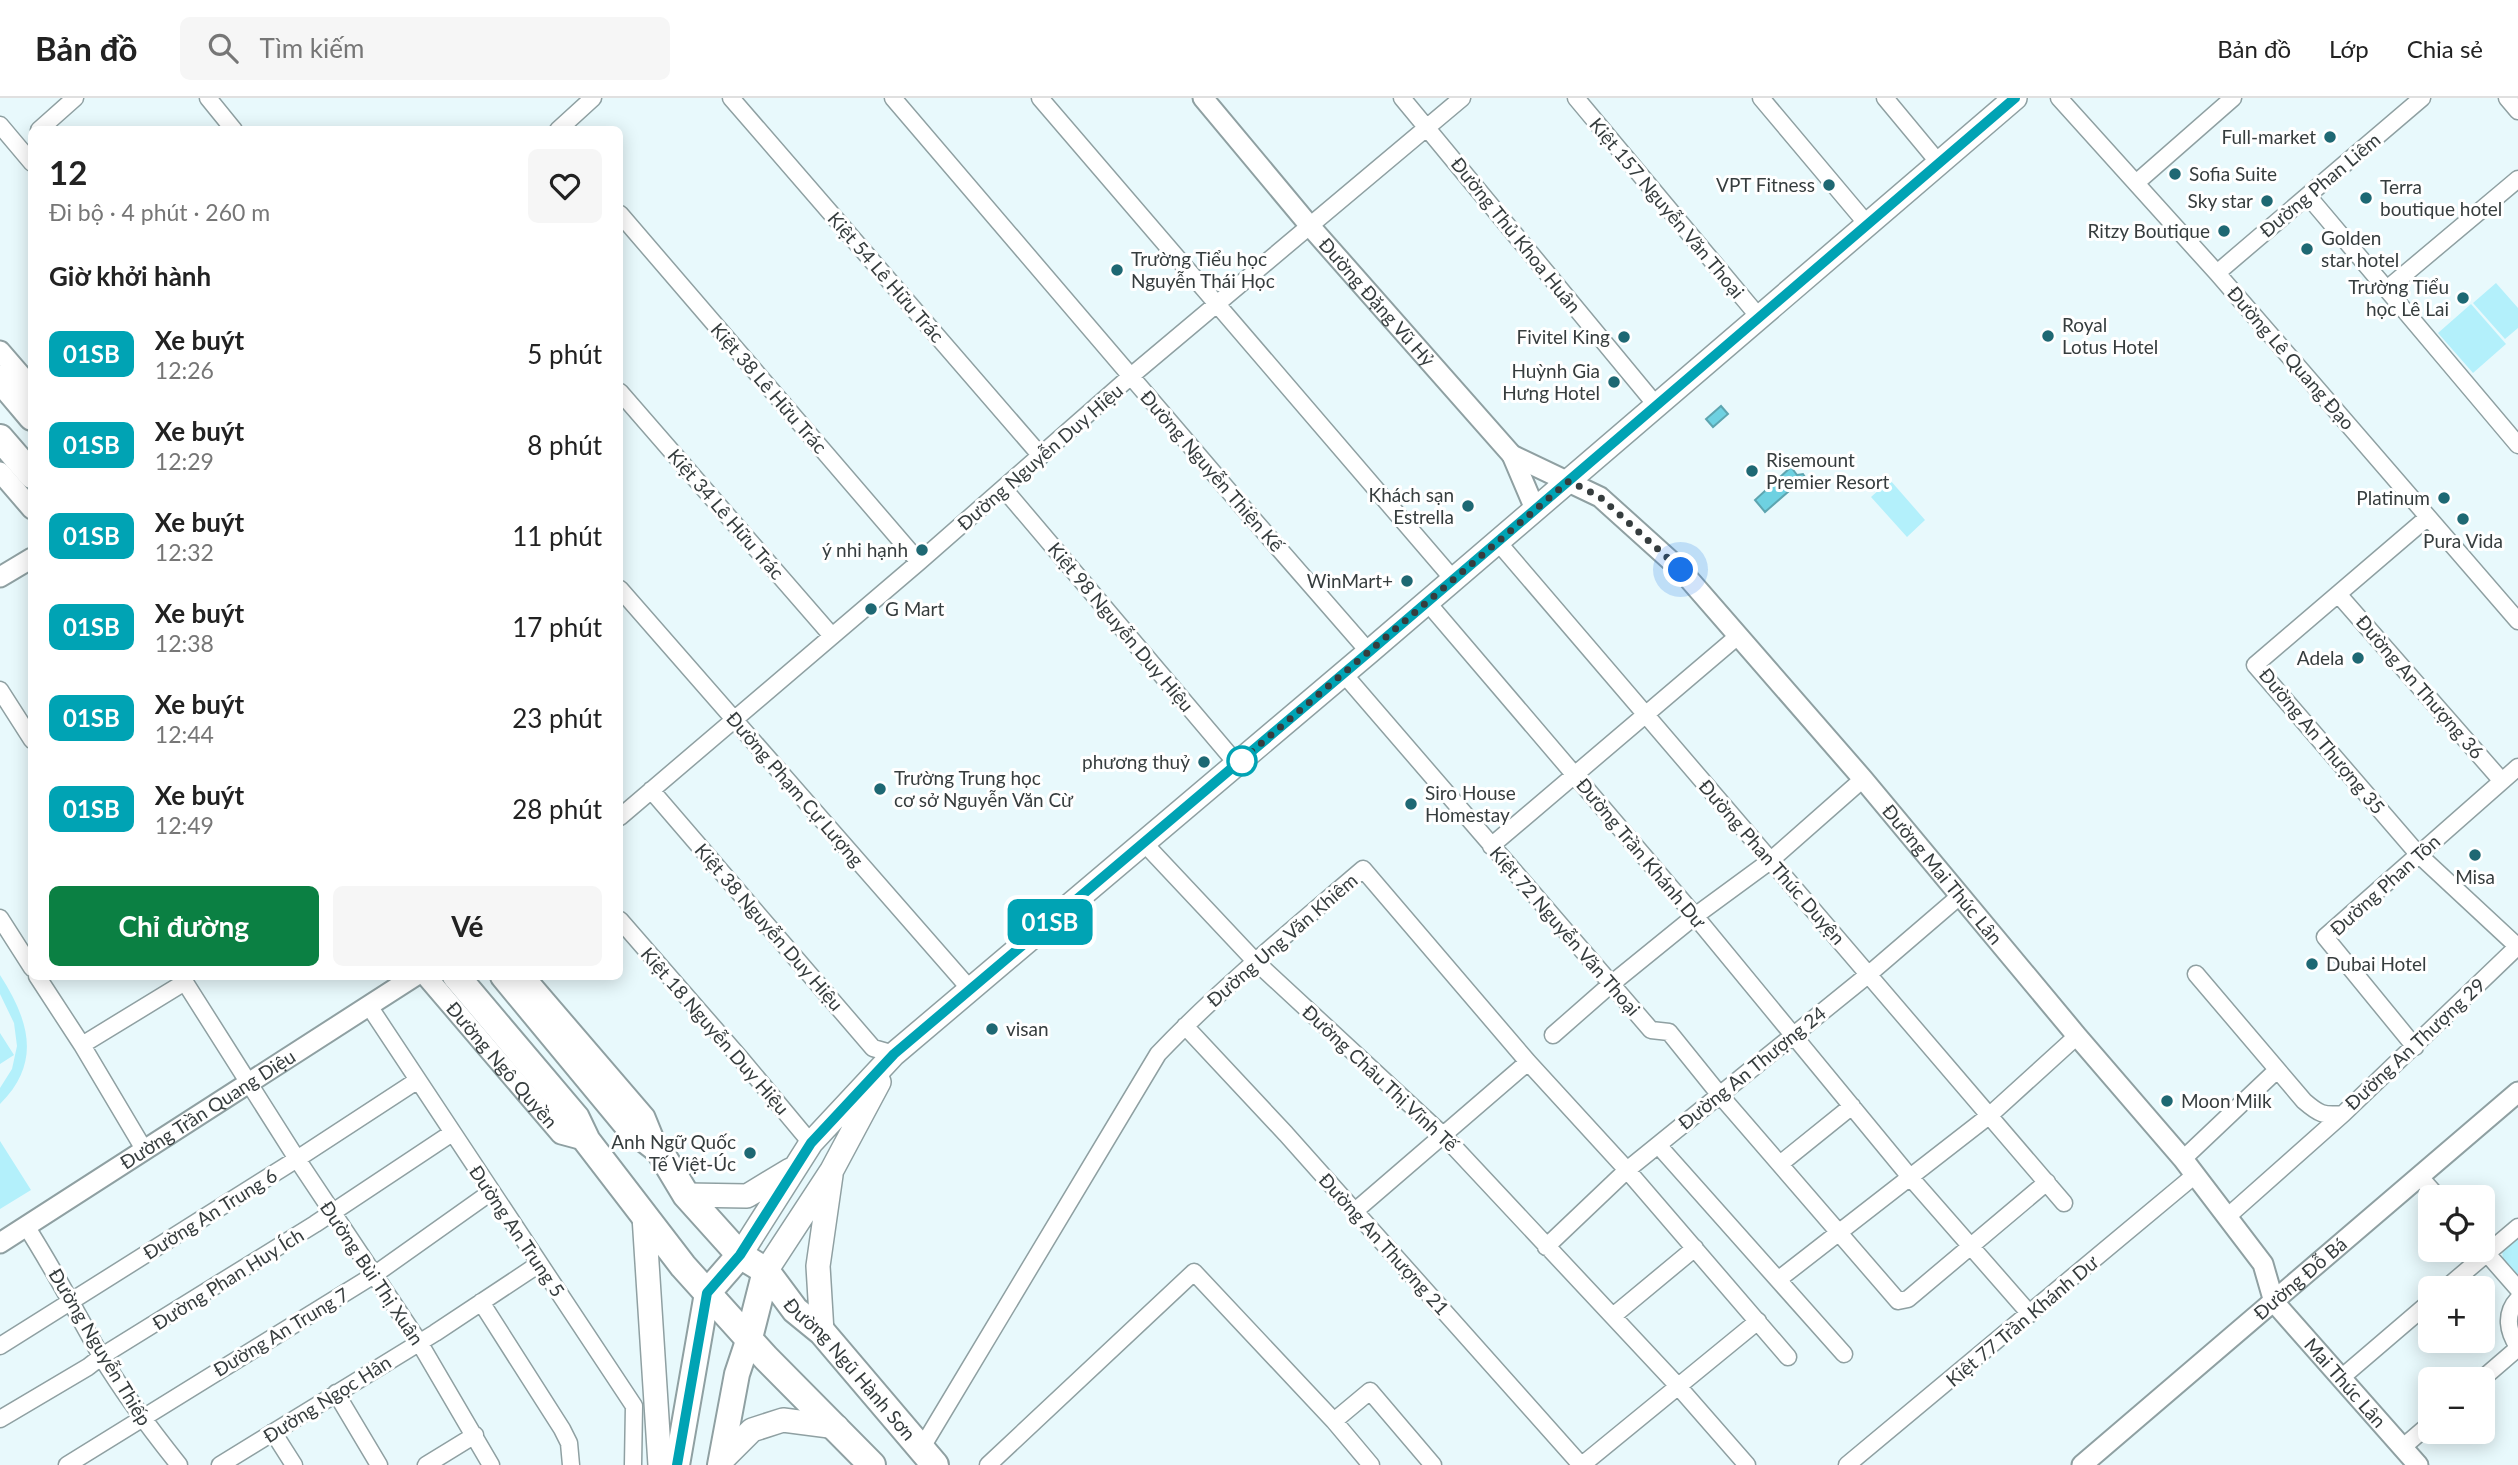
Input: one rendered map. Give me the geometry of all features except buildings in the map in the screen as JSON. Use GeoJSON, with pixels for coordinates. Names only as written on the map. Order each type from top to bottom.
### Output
{"type":"FeatureCollection","features":[{"type":"Feature","properties":{"kind":"highway"},"geometry":{"type":"LineString","coordinates":[[0,379],[28,412]]}},
{"type":"Feature","properties":{"kind":"highway"},"geometry":{"type":"LineString","coordinates":[[0,438],[28,470]]}},
{"type":"Feature","properties":{"kind":"highway","name":"Đường Ngô Quyền"},"geometry":{"type":"LineString","coordinates":[[460,980],[576,1118],[587,1141],[644,1216],[707,1293],[750,1338]]}},
{"type":"Feature","properties":{"kind":"highway"},"geometry":{"type":"LineString","coordinates":[[507,980],[629,1127],[659,1150],[686,1195],[740,1255],[766,1271],[750,1338],[872,1465]]}},
{"type":"Feature","properties":{"kind":"highway"},"geometry":{"type":"LineString","coordinates":[[707,1293],[740,1255]]}},
{"type":"Feature","properties":{"kind":"highway","name":"Đường Ngũ Hành Sơn"},"geometry":{"type":"LineString","coordinates":[[766,1271],[795,1310],[822,1332],[928,1457]]}},
{"type":"Feature","properties":{"kind":"main road"},"geometry":{"type":"LineString","coordinates":[[740,1255],[811,1143],[894,1054],[1369,652],[2015,98]]}},
{"type":"Feature","properties":{"kind":"main road"},"geometry":{"type":"LineString","coordinates":[[766,1271],[832,1170],[894,1054]]}},
{"type":"Feature","properties":{"kind":"main road"},"geometry":{"type":"LineString","coordinates":[[686,1195],[747,1196],[796,1167]]}},
{"type":"Feature","properties":{"kind":"main road"},"geometry":{"type":"LineString","coordinates":[[822,1332],[818,1266],[832,1170]]}},
{"type":"Feature","properties":{"kind":"main road"},"geometry":{"type":"LineString","coordinates":[[644,1216],[660,1465]]}},
{"type":"Feature","properties":{"kind":"main road"},"geometry":{"type":"LineString","coordinates":[[677,1465],[707,1293]]}},
{"type":"Feature","properties":{"kind":"main road"},"geometry":{"type":"LineString","coordinates":[[720,1463],[737,1374],[750,1338]]}},
{"type":"Feature","properties":{"kind":"main road"},"geometry":{"type":"LineString","coordinates":[[720,1463],[752,1430],[783,1420],[837,1427]]}},
{"type":"Feature","properties":{"kind":"main road"},"geometry":{"type":"LineString","coordinates":[[928,1457],[939,1452],[950,1465]]}},
{"type":"Feature","properties":{"kind":"street"},"geometry":{"type":"LineString","coordinates":[[44,126],[75,98]]}},
{"type":"Feature","properties":{"kind":"street"},"geometry":{"type":"LineString","coordinates":[[208,98],[230,124]]}},
{"type":"Feature","properties":{"kind":"street"},"geometry":{"type":"LineString","coordinates":[[562,126],[593,98]]}},
{"type":"Feature","properties":{"kind":"street","name":"Kiệt 54 Lê Hữu Trác"},"geometry":{"type":"LineString","coordinates":[[731,98],[1041,456]]}},
{"type":"Feature","properties":{"kind":"street","name":"Đường Nguyễn Thiện Kế"},"geometry":{"type":"LineString","coordinates":[[893,98],[1369,652]]}},
{"type":"Feature","properties":{"kind":"street"},"geometry":{"type":"LineString","coordinates":[[1040,98],[1453,579]]}},
{"type":"Feature","properties":{"kind":"street","name":"Đường Đặng Vũ Hỷ"},"geometry":{"type":"LineString","coordinates":[[1203,98],[1309,225],[1511,455],[1569,481]]}},
{"type":"Feature","properties":{"kind":"street","name":"Đường Thủ Khoa Huân"},"geometry":{"type":"LineString","coordinates":[[1402,98],[1656,405]]}},
{"type":"Feature","properties":{"kind":"street","name":"Đường Nguyễn Duy Hiệu"},"geometry":{"type":"LineString","coordinates":[[623,814],[1004,489],[1131,376],[1462,98]]}},
{"type":"Feature","properties":{"kind":"street","name":"Kiệt 157 Nguyễn Văn Thoại"},"geometry":{"type":"LineString","coordinates":[[1576,98],[1759,317]]}},
{"type":"Feature","properties":{"kind":"street"},"geometry":{"type":"LineString","coordinates":[[1760,98],[1867,225]]}},
{"type":"Feature","properties":{"kind":"street"},"geometry":{"type":"LineString","coordinates":[[1885,98],[1939,163]]}},
{"type":"Feature","properties":{"kind":"street","name":"Đường Lê Quang Đạo"},"geometry":{"type":"LineString","coordinates":[[2059,98],[2217,273],[2518,621]]}},
{"type":"Feature","properties":{"kind":"street"},"geometry":{"type":"LineString","coordinates":[[2136,183],[2233,98]]}},
{"type":"Feature","properties":{"kind":"street","name":"Đường Phan Liêm"},"geometry":{"type":"LineString","coordinates":[[2217,273],[2423,98]]}},
{"type":"Feature","properties":{"kind":"street"},"geometry":{"type":"LineString","coordinates":[[2507,98],[2518,111]]}},
{"type":"Feature","properties":{"kind":"street"},"geometry":{"type":"LineString","coordinates":[[0,125],[28,158]]}},
{"type":"Feature","properties":{"kind":"street"},"geometry":{"type":"LineString","coordinates":[[19,147],[28,139]]}},
{"type":"Feature","properties":{"kind":"street"},"geometry":{"type":"LineString","coordinates":[[2386,289],[2518,179]]}},
{"type":"Feature","properties":{"kind":"street"},"geometry":{"type":"LineString","coordinates":[[2308,196],[2518,445]]}},
{"type":"Feature","properties":{"kind":"street","name":"Kiệt 38 Lê Hữu Trác"},"geometry":{"type":"LineString","coordinates":[[623,217],[919,562]]}},
{"type":"Feature","properties":{"kind":"street"},"geometry":{"type":"LineString","coordinates":[[0,351],[28,383]]}},
{"type":"Feature","properties":{"kind":"street","name":"Kiệt 34 Lê Hữu Trác"},"geometry":{"type":"LineString","coordinates":[[623,395],[832,636]]}},
{"type":"Feature","properties":{"kind":"street"},"geometry":{"type":"LineString","coordinates":[[1511,455],[1535,509]]}},
{"type":"Feature","properties":{"kind":"street"},"geometry":{"type":"LineString","coordinates":[[0,472],[28,504]]}},
{"type":"Feature","properties":{"kind":"street","name":"Đường Mai Thúc Lân"},"geometry":{"type":"LineString","coordinates":[[1569,481],[1600,497],[1681,570],[1863,779],[2189,1167],[2263,1264],[2274,1302]]}},
{"type":"Feature","properties":{"kind":"street","name":"Kiệt 98 Nguyễn Duy Hiệu"},"geometry":{"type":"LineString","coordinates":[[1004,489],[1237,764]]}},
{"type":"Feature","properties":{"kind":"street","name":"Đường An Thượng 35"},"geometry":{"type":"LineString","coordinates":[[2428,517],[2255,665],[2418,854],[2518,946]]}},
{"type":"Feature","properties":{"kind":"street","name":"Đường Phan Thúc Duyện"},"geometry":{"type":"LineString","coordinates":[[1497,541],[2064,1203]]}},
{"type":"Feature","properties":{"kind":"street"},"geometry":{"type":"LineString","coordinates":[[0,577],[28,560]]}},
{"type":"Feature","properties":{"kind":"street","name":"Đường Phạm Cự Lượng"},"geometry":{"type":"LineString","coordinates":[[623,592],[970,989]]}},
{"type":"Feature","properties":{"kind":"street","name":"Đường An Thượng 36"},"geometry":{"type":"LineString","coordinates":[[2338,594],[2501,780]]}},
{"type":"Feature","properties":{"kind":"street","name":"Đường Trần Khánh Dư"},"geometry":{"type":"LineString","coordinates":[[1427,602],[1695,916],[1910,1177],[2030,1314]]}},
{"type":"Feature","properties":{"kind":"street"},"geometry":{"type":"LineString","coordinates":[[1491,846],[1738,636]]}},
{"type":"Feature","properties":{"kind":"street","name":"Kiệt 72 Nguyễn Văn Thoại"},"geometry":{"type":"LineString","coordinates":[[1343,673],[1610,985],[1651,1030],[1669,1032],[1719,1094],[1898,1301],[1903,1302],[1970,1247]]}},
{"type":"Feature","properties":{"kind":"street"},"geometry":{"type":"LineString","coordinates":[[0,690],[6,712],[28,736]]}},
{"type":"Feature","properties":{"kind":"street","name":"Đường Phan Tôn"},"geometry":{"type":"LineString","coordinates":[[2415,1047],[2325,937],[2518,766]]}},
{"type":"Feature","properties":{"kind":"street"},"geometry":{"type":"LineString","coordinates":[[1553,1035],[1695,916],[1770,861],[1863,779]]}},
{"type":"Feature","properties":{"kind":"street","name":"Kiệt 38 Nguyễn Duy Hiệu"},"geometry":{"type":"LineString","coordinates":[[652,790],[873,1048],[894,1054]]}},
{"type":"Feature","properties":{"kind":"street","name":"Đường Châu Thị Vĩnh Tế"},"geometry":{"type":"LineString","coordinates":[[1144,843],[1255,961],[1443,1135],[1677,1385],[1747,1465]]}},
{"type":"Feature","properties":{"kind":"street","name":"Đường Ung Văn Khiêm"},"geometry":{"type":"LineString","coordinates":[[928,1457],[1158,1054],[1255,961],[1363,869],[1528,1062],[1627,1170],[1788,1357]]}},
{"type":"Feature","properties":{"kind":"street","name":"Đường An Thượng 24"},"geometry":{"type":"LineString","coordinates":[[1546,1247],[1627,1170],[1869,974],[1961,894]]}},
{"type":"Feature","properties":{"kind":"street"},"geometry":{"type":"LineString","coordinates":[[0,918],[28,962]]}},
{"type":"Feature","properties":{"kind":"street","name":"Kiệt 18 Nguyễn Duy Hiệu"},"geometry":{"type":"LineString","coordinates":[[623,923],[811,1143]]}},
{"type":"Feature","properties":{"kind":"street","name":"Đường An Thượng 29"},"geometry":{"type":"LineString","coordinates":[[2196,974],[2304,1101],[2318,1113],[2343,1114],[2518,946]]}},
{"type":"Feature","properties":{"kind":"street"},"geometry":{"type":"LineString","coordinates":[[40,980],[145,1151]]}},
{"type":"Feature","properties":{"kind":"street"},"geometry":{"type":"LineString","coordinates":[[82,1045],[181,980]]}},
{"type":"Feature","properties":{"kind":"street","name":"Đường Bùi Thị Xuân"},"geometry":{"type":"LineString","coordinates":[[184,980],[332,1213],[419,1342],[491,1465]]}},
{"type":"Feature","properties":{"kind":"street","name":"Đường Trần Quang Diệu"},"geometry":{"type":"LineString","coordinates":[[0,1243],[409,980]]}},
{"type":"Feature","properties":{"kind":"street","name":"Đường Ngô Quyền"},"geometry":{"type":"LineString","coordinates":[[429,980],[561,1134],[587,1141]]}},
{"type":"Feature","properties":{"kind":"street"},"geometry":{"type":"LineString","coordinates":[[527,980],[645,1117],[659,1150]]}},
{"type":"Feature","properties":{"kind":"street","name":"Đường An Trung 5"},"geometry":{"type":"LineString","coordinates":[[369,1006],[634,1406],[633,1465]]}},
{"type":"Feature","properties":{"kind":"street","name":"Đường An Thượng 21"},"geometry":{"type":"LineString","coordinates":[[1185,1026],[1355,1211],[1581,1465]]}},
{"type":"Feature","properties":{"kind":"street"},"geometry":{"type":"LineString","coordinates":[[1779,1279],[1833,1234],[1840,1233],[1990,1115],[2077,1036]]}},
{"type":"Feature","properties":{"kind":"street"},"geometry":{"type":"LineString","coordinates":[[1355,1211],[1528,1062]]}},
{"type":"Feature","properties":{"kind":"street","name":"Kiệt 77 Trần Khánh Dư"},"geometry":{"type":"LineString","coordinates":[[1847,1465],[2030,1314],[2189,1167],[2277,1070]]}},
{"type":"Feature","properties":{"kind":"street","name":"Đường An Trung 6"},"geometry":{"type":"LineString","coordinates":[[0,1346],[418,1080]]}},
{"type":"Feature","properties":{"kind":"street","name":"Đường Đỗ Bá"},"geometry":{"type":"LineString","coordinates":[[2082,1465],[2518,1092]]}},
{"type":"Feature","properties":{"kind":"street"},"geometry":{"type":"LineString","coordinates":[[1780,1164],[1852,1106]]}},
{"type":"Feature","properties":{"kind":"street"},"geometry":{"type":"LineString","coordinates":[[2227,1217],[2343,1114]]}},
{"type":"Feature","properties":{"kind":"street","name":"Đường Phan Huy Ích"},"geometry":{"type":"LineString","coordinates":[[0,1419],[88,1367],[332,1213],[452,1133]]}},
{"type":"Feature","properties":{"kind":"street"},"geometry":{"type":"LineString","coordinates":[[1658,1145],[1844,1354]]}},
{"type":"Feature","properties":{"kind":"street"},"geometry":{"type":"LineString","coordinates":[[2420,1177],[2427,1185]]}},
{"type":"Feature","properties":{"kind":"street"},"geometry":{"type":"LineString","coordinates":[[1970,1247],[2047,1182]]}},
{"type":"Feature","properties":{"kind":"street","name":"Đường An Trung 7"},"geometry":{"type":"LineString","coordinates":[[67,1465],[374,1275],[491,1192]]}},
{"type":"Feature","properties":{"kind":"street","name":"Đường Nguyễn Thiếp"},"geometry":{"type":"LineString","coordinates":[[26,1226],[72,1300],[102,1356],[178,1465]]}},
{"type":"Feature","properties":{"kind":"street"},"geometry":{"type":"LineString","coordinates":[[2495,1244],[2518,1227]]}},
{"type":"Feature","properties":{"kind":"street"},"geometry":{"type":"LineString","coordinates":[[1613,1316],[1695,1248]]}},
{"type":"Feature","properties":{"kind":"street"},"geometry":{"type":"LineString","coordinates":[[2459,1276],[2473,1262]]}},
{"type":"Feature","properties":{"kind":"street"},"geometry":{"type":"LineString","coordinates":[[2495,1262],[2518,1289]]}},
{"type":"Feature","properties":{"kind":"street","name":"Đường Ngọc Hân"},"geometry":{"type":"LineString","coordinates":[[220,1465],[539,1264]]}},
{"type":"Feature","properties":{"kind":"street"},"geometry":{"type":"LineString","coordinates":[[988,1465],[1194,1272],[1334,1421],[1371,1465]]}},
{"type":"Feature","properties":{"kind":"street"},"geometry":{"type":"LineString","coordinates":[[2495,1368],[2518,1348],[2509,1326],[2510,1314],[2518,1299]]}},
{"type":"Feature","properties":{"kind":"street"},"geometry":{"type":"LineString","coordinates":[[481,1302],[562,1429],[569,1443],[571,1465]]}},
{"type":"Feature","properties":{"kind":"street","name":"Mai Thúc Lân"},"geometry":{"type":"LineString","coordinates":[[2274,1302],[2418,1465]]}},
{"type":"Feature","properties":{"kind":"street"},"geometry":{"type":"LineString","coordinates":[[2341,1378],[2418,1312]]}},
{"type":"Feature","properties":{"kind":"street"},"geometry":{"type":"LineString","coordinates":[[1581,1465],[1758,1321]]}},
{"type":"Feature","properties":{"kind":"street"},"geometry":{"type":"LineString","coordinates":[[1334,1421],[1370,1391],[1433,1465]]}},
{"type":"Feature","properties":{"kind":"street"},"geometry":{"type":"LineString","coordinates":[[336,1394],[379,1465]]}},
{"type":"Feature","properties":{"kind":"street"},"geometry":{"type":"LineString","coordinates":[[273,1432],[294,1465]]}},
{"type":"Feature","properties":{"kind":"street"},"geometry":{"type":"LineString","coordinates":[[2403,1447],[2418,1434]]}},
{"type":"Feature","properties":{"kind":"street"},"geometry":{"type":"LineString","coordinates":[[426,1465],[475,1435]]}},
{"type":"Feature","properties":{"kind":"shaded area"},"geometry":{"type":"Polygon","coordinates":[[[2496,283],[2518,308],[2518,328],[2505,339],[2473,303],[2496,283]]]}},
{"type":"Feature","properties":{"kind":"shaded area"},"geometry":{"type":"Polygon","coordinates":[[[2471,304],[2506,344],[2473,373],[2438,333],[2471,304]]]}},
{"type":"Feature","properties":{"kind":"shaded area"},"geometry":{"type":"Polygon","coordinates":[[[1721,406],[1728,414],[1713,427],[1706,419],[1721,406]]]}},
{"type":"Feature","properties":{"kind":"shaded area"},"geometry":{"type":"Polygon","coordinates":[[[1791,467],[1797,475],[1803,474],[1805,477],[1765,512],[1755,500],[1791,467]]]}},
{"type":"Feature","properties":{"kind":"shaded area"},"geometry":{"type":"Polygon","coordinates":[[[1890,480],[1925,520],[1907,537],[1871,497],[1890,480]]]}},
{"type":"Feature","properties":{"kind":"shaded area"},"geometry":{"type":"Polygon","coordinates":[[[0,975],[18,1008],[27,1040],[22,1072],[0,1104],[0,1088],[12,1069],[17,1046],[14,1023],[0,994],[0,975]]]}},
{"type":"Feature","properties":{"kind":"shaded area"},"geometry":{"type":"Polygon","coordinates":[[[0,1033],[14,1055],[0,1064],[0,1033]]]}},
{"type":"Feature","properties":{"kind":"shaded area"},"geometry":{"type":"Polygon","coordinates":[[[0,1141],[31,1190],[0,1209],[0,1141]]]}},
{"type":"Feature","properties":{"kind":"shaded area"},"geometry":{"type":"Polygon","coordinates":[[[2518,1236],[2518,1277],[2503,1262],[2502,1249],[2518,1236]]]}},
{"type":"Feature","properties":{"kind":"bus line","name":"01SB"},"geometry":{"type":"LineString","coordinates":[[677,1465],[707,1293],[740,1255],[811,1143],[894,1054],[1369,652],[2015,98]]}},
{"type":"Feature","properties":{"kind":"place","name":"Full-market"},"geometry":{"type":"Point","coordinates":[2330,137]}},
{"type":"Feature","properties":{"kind":"place","name":"Sofia Suite"},"geometry":{"type":"Point","coordinates":[2175,174]}},
{"type":"Feature","properties":{"kind":"place","name":"VPT Fitness"},"geometry":{"type":"Point","coordinates":[1829,185]}},
{"type":"Feature","properties":{"kind":"place","name":"Terra boutique hotel"},"geometry":{"type":"Point","coordinates":[2366,198]}},
{"type":"Feature","properties":{"kind":"place","name":"Sky star"},"geometry":{"type":"Point","coordinates":[2267,201]}},
{"type":"Feature","properties":{"kind":"place","name":"Ritzy Boutique"},"geometry":{"type":"Point","coordinates":[2224,231]}},
{"type":"Feature","properties":{"kind":"place","name":"Golden star hotel"},"geometry":{"type":"Point","coordinates":[2307,249]}},
{"type":"Feature","properties":{"kind":"place","name":"Trường Tiểu học Nguyễn Thái Học"},"geometry":{"type":"Point","coordinates":[1117,270]}},
{"type":"Feature","properties":{"kind":"place","name":"Trường Tiểu học Lê Lai"},"geometry":{"type":"Point","coordinates":[2463,298]}},
{"type":"Feature","properties":{"kind":"place","name":"Royal Lotus Hotel"},"geometry":{"type":"Point","coordinates":[2048,336]}},
{"type":"Feature","properties":{"kind":"place","name":"Fivitel King"},"geometry":{"type":"Point","coordinates":[1624,337]}},
{"type":"Feature","properties":{"kind":"place","name":"Huỳnh Gia Hưng Hotel"},"geometry":{"type":"Point","coordinates":[1614,382]}},
{"type":"Feature","properties":{"kind":"place","name":"Risemount Premier Resort"},"geometry":{"type":"Point","coordinates":[1752,471]}},
{"type":"Feature","properties":{"kind":"place","name":"Platinum"},"geometry":{"type":"Point","coordinates":[2444,498]}},
{"type":"Feature","properties":{"kind":"place","name":"Khách sạn Estrella"},"geometry":{"type":"Point","coordinates":[1468,506]}},
{"type":"Feature","properties":{"kind":"place","name":"Pura Vida"},"geometry":{"type":"Point","coordinates":[2463,519]}},
{"type":"Feature","properties":{"kind":"place","name":"ý nhi hạnh"},"geometry":{"type":"Point","coordinates":[922,550]}},
{"type":"Feature","properties":{"kind":"place","name":"WinMart+"},"geometry":{"type":"Point","coordinates":[1407,581]}},
{"type":"Feature","properties":{"kind":"place","name":"G Mart"},"geometry":{"type":"Point","coordinates":[871,609]}},
{"type":"Feature","properties":{"kind":"place","name":"Adela"},"geometry":{"type":"Point","coordinates":[2358,658]}},
{"type":"Feature","properties":{"kind":"place","name":"phương thuỷ"},"geometry":{"type":"Point","coordinates":[1204,762]}},
{"type":"Feature","properties":{"kind":"place","name":"Trường Trung học cơ sở Nguyễn Văn Cừ"},"geometry":{"type":"Point","coordinates":[880,789]}},
{"type":"Feature","properties":{"kind":"place","name":"Siro House Homestay"},"geometry":{"type":"Point","coordinates":[1411,804]}},
{"type":"Feature","properties":{"kind":"place","name":"Misa"},"geometry":{"type":"Point","coordinates":[2475,855]}},
{"type":"Feature","properties":{"kind":"place","name":"Dubai Hotel"},"geometry":{"type":"Point","coordinates":[2312,964]}},
{"type":"Feature","properties":{"kind":"place","name":"visan"},"geometry":{"type":"Point","coordinates":[992,1029]}},
{"type":"Feature","properties":{"kind":"place","name":"Moon Milk"},"geometry":{"type":"Point","coordinates":[2167,1101]}},
{"type":"Feature","properties":{"kind":"place","name":"Anh Ngữ Quốc Tế Việt-Úc"},"geometry":{"type":"Point","coordinates":[750,1153]}},
{"type":"Feature","properties":{"kind":"route"},"geometry":{"type":"LineString","coordinates":[[1242,761],[1237,764],[1569,481],[1600,497],[1681,570]]}}]}
